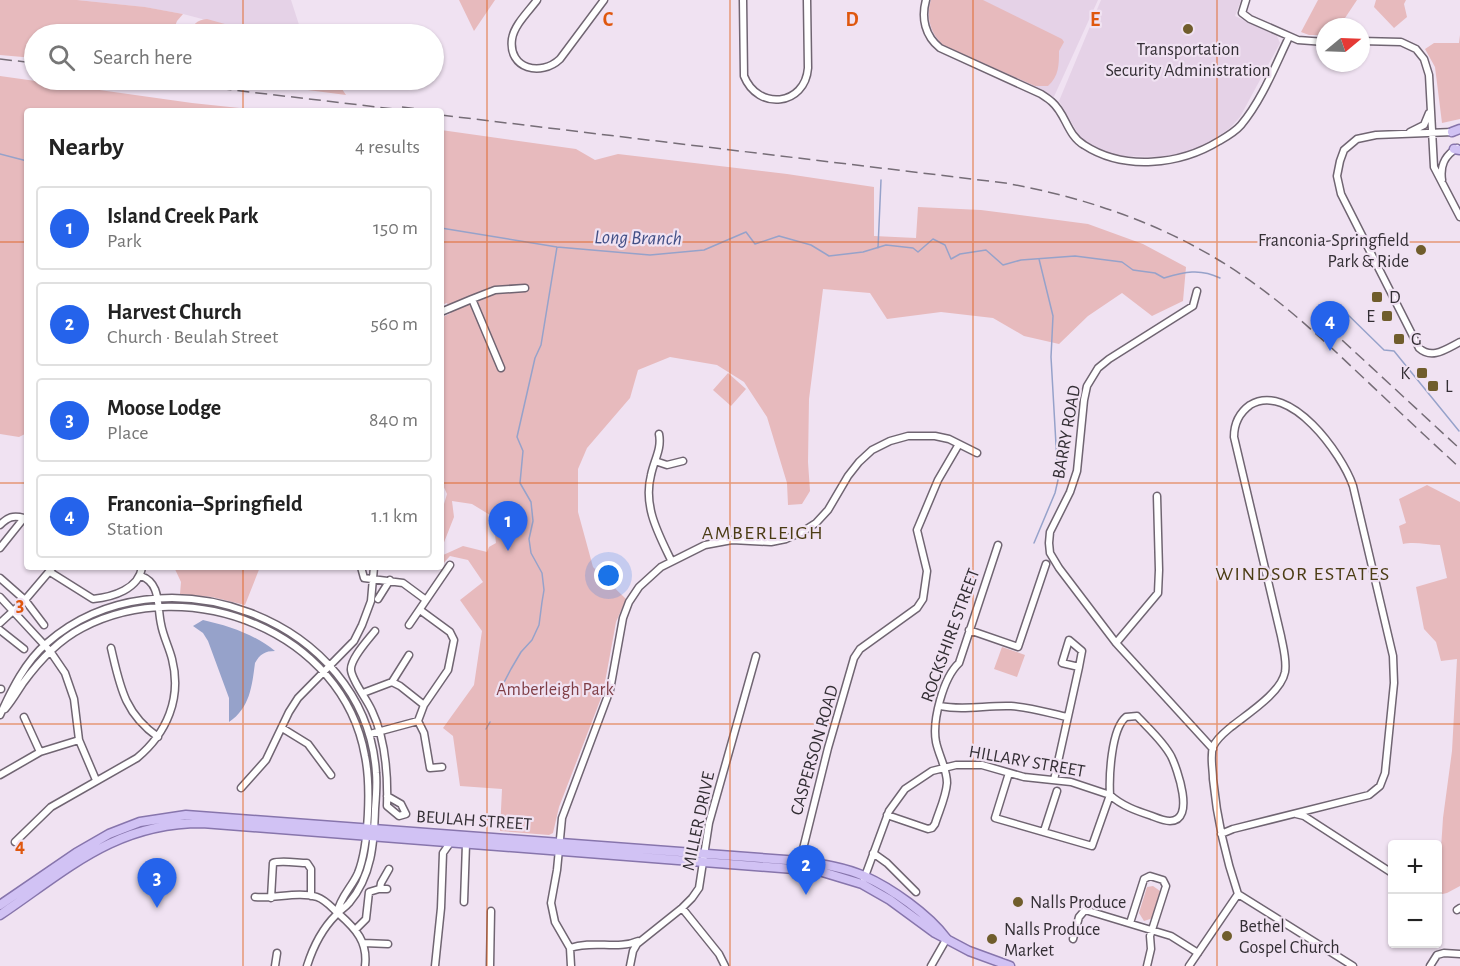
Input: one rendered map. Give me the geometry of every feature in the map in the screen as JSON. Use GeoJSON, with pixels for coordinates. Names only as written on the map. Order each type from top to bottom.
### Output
{"type":"FeatureCollection","features":[{"type":"Feature","properties":{"kind":"main road","name":"BEULAH STREET"},"geometry":{"type":"LineString","coordinates":[[0,905],[93,842],[122,828],[155,819],[202,815],[370,832],[704,858],[819,871],[863,880]]}},
{"type":"Feature","properties":{"kind":"main road","name":"BEULAH STREET"},"geometry":{"type":"LineString","coordinates":[[0,915],[97,849],[125,836],[171,824],[370,832],[450,843],[558,847]]}},
{"type":"Feature","properties":{"kind":"main road","name":"BEULAH STREET"},"geometry":{"type":"LineString","coordinates":[[704,858],[800,861],[832,866],[863,880],[934,933],[969,951],[1010,966]]}},
{"type":"Feature","properties":{"kind":"street"},"geometry":{"type":"LineString","coordinates":[[537,0],[512,38],[514,54],[524,65],[541,69],[555,64],[604,0]]}},
{"type":"Feature","properties":{"kind":"street"},"geometry":{"type":"LineString","coordinates":[[743,0],[744,76],[757,94],[776,100],[793,95],[806,78],[807,0]]}},
{"type":"Feature","properties":{"kind":"street"},"geometry":{"type":"LineString","coordinates":[[926,0],[923,16],[925,27],[940,48],[1041,94],[1052,102],[1079,142],[1112,158],[1127,161],[1168,160],[1191,155],[1217,142],[1239,127],[1263,89],[1289,37]]}},
{"type":"Feature","properties":{"kind":"street"},"geometry":{"type":"LineString","coordinates":[[1246,0],[1242,13],[1250,19],[1289,37],[1305,42],[1316,42]]}},
{"type":"Feature","properties":{"kind":"street"},"geometry":{"type":"LineString","coordinates":[[1370,41],[1398,41],[1416,49],[1424,58],[1429,71],[1434,166],[1460,217]]}},
{"type":"Feature","properties":{"kind":"street"},"geometry":{"type":"LineString","coordinates":[[1405,135],[1424,125],[1429,117],[1431,104]]}},
{"type":"Feature","properties":{"kind":"street"},"geometry":{"type":"LineString","coordinates":[[1457,131],[1369,135],[1352,143],[1344,150],[1340,161],[1338,184],[1417,346],[1425,353],[1434,354],[1460,342]]}},
{"type":"Feature","properties":{"kind":"street"},"geometry":{"type":"LineString","coordinates":[[1443,183],[1443,163],[1458,149]]}},
{"type":"Feature","properties":{"kind":"street"},"geometry":{"type":"LineString","coordinates":[[444,311],[495,290],[525,288]]}},
{"type":"Feature","properties":{"kind":"street","name":"BARRY ROAD"},"geometry":{"type":"LineString","coordinates":[[1197,291],[1193,306],[1109,359],[1099,367],[1090,380],[1083,400],[1077,471],[1049,538],[1049,548],[1054,561],[1116,643],[1213,749]]}},
{"type":"Feature","properties":{"kind":"street"},"geometry":{"type":"LineString","coordinates":[[472,299],[501,368]]}},
{"type":"Feature","properties":{"kind":"street"},"geometry":{"type":"LineString","coordinates":[[1452,346],[1460,348]]}},
{"type":"Feature","properties":{"kind":"street"},"geometry":{"type":"LineString","coordinates":[[1221,834],[1363,796],[1380,786],[1385,773],[1394,665],[1353,486],[1346,468],[1335,452],[1301,414],[1289,405],[1276,400],[1259,402],[1245,409],[1236,421],[1234,437],[1281,636],[1285,672],[1275,690],[1225,732],[1215,744],[1213,749],[1215,798],[1221,834],[1238,894],[1353,966]]}},
{"type":"Feature","properties":{"kind":"street"},"geometry":{"type":"LineString","coordinates":[[659,434],[661,444],[649,483],[649,502],[654,525],[671,560]]}},
{"type":"Feature","properties":{"kind":"street"},"geometry":{"type":"LineString","coordinates":[[571,966],[570,948],[555,922],[551,903],[564,811],[610,690],[626,610],[634,594],[645,580],[671,560],[714,542],[732,540],[771,542],[802,532],[816,523],[828,510],[859,462],[872,450],[890,441],[908,436],[925,435],[945,438],[977,453]]}},
{"type":"Feature","properties":{"kind":"street","name":"CASPERSON ROAD"},"geometry":{"type":"LineString","coordinates":[[800,861],[828,748],[854,658],[860,649],[922,602],[927,571],[917,530],[938,480],[959,444]]}},
{"type":"Feature","properties":{"kind":"street"},"geometry":{"type":"LineString","coordinates":[[655,461],[667,465],[683,461]]}},
{"type":"Feature","properties":{"kind":"street"},"geometry":{"type":"LineString","coordinates":[[1116,643],[1158,593],[1157,496]]}},
{"type":"Feature","properties":{"kind":"street"},"geometry":{"type":"LineString","coordinates":[[0,525],[10,517],[24,518]]}},
{"type":"Feature","properties":{"kind":"street"},"geometry":{"type":"LineString","coordinates":[[0,548],[24,520]]}},
{"type":"Feature","properties":{"kind":"street","name":"ROCKSHIRE STREET"},"geometry":{"type":"LineString","coordinates":[[887,815],[928,829],[932,828],[946,792],[947,782],[935,731],[940,706],[950,674],[959,663],[998,545]]}},
{"type":"Feature","properties":{"kind":"street"},"geometry":{"type":"LineString","coordinates":[[969,630],[1018,647],[1046,564]]}},
{"type":"Feature","properties":{"kind":"street"},"geometry":{"type":"LineString","coordinates":[[409,625],[450,565]]}},
{"type":"Feature","properties":{"kind":"street"},"geometry":{"type":"LineString","coordinates":[[0,623],[25,600],[51,570]]}},
{"type":"Feature","properties":{"kind":"street"},"geometry":{"type":"LineString","coordinates":[[53,570],[93,599],[115,594],[131,587],[141,576],[141,570]]}},
{"type":"Feature","properties":{"kind":"street"},"geometry":{"type":"LineString","coordinates":[[362,570],[364,578],[390,580],[408,585],[426,600]]}},
{"type":"Feature","properties":{"kind":"street"},"geometry":{"type":"LineString","coordinates":[[241,788],[264,764],[298,698],[348,649],[358,634],[371,601],[374,570]]}},
{"type":"Feature","properties":{"kind":"street"},"geometry":{"type":"LineString","coordinates":[[15,843],[51,807],[137,758],[158,738],[169,718],[175,681],[172,660],[163,633],[153,584],[141,576]]}},
{"type":"Feature","properties":{"kind":"street"},"geometry":{"type":"LineString","coordinates":[[0,578],[25,600],[44,625]]}},
{"type":"Feature","properties":{"kind":"street"},"geometry":{"type":"LineString","coordinates":[[378,599],[390,580]]}},
{"type":"Feature","properties":{"kind":"street"},"geometry":{"type":"LineString","coordinates":[[0,597],[60,664],[74,699],[79,740],[96,780]]}},
{"type":"Feature","properties":{"kind":"street"},"geometry":{"type":"LineString","coordinates":[[0,715],[16,682],[30,660],[44,645],[67,627],[94,613],[126,603],[157,599],[205,600],[252,613],[295,635],[330,666],[346,687],[370,734],[376,774],[370,832],[362,860],[339,904],[337,913],[318,940],[307,966]]}},
{"type":"Feature","properties":{"kind":"street"},"geometry":{"type":"LineString","coordinates":[[0,715],[36,665],[50,651],[69,636],[96,622],[128,612],[173,606],[199,607],[246,620],[289,642],[324,672],[346,702],[362,741],[367,767],[370,832]]}},
{"type":"Feature","properties":{"kind":"street"},"geometry":{"type":"LineString","coordinates":[[420,610],[450,632],[454,640],[448,670],[424,705],[418,721],[424,733],[430,768],[442,767]]}},
{"type":"Feature","properties":{"kind":"street"},"geometry":{"type":"LineString","coordinates":[[0,630],[24,649]]}},
{"type":"Feature","properties":{"kind":"street"},"geometry":{"type":"LineString","coordinates":[[375,631],[354,660],[351,669],[380,730],[385,760],[387,796]]}},
{"type":"Feature","properties":{"kind":"street"},"geometry":{"type":"LineString","coordinates":[[358,634],[368,640]]}},
{"type":"Feature","properties":{"kind":"street"},"geometry":{"type":"LineString","coordinates":[[111,648],[120,688],[128,706],[141,723],[158,738]]}},
{"type":"Feature","properties":{"kind":"street"},"geometry":{"type":"LineString","coordinates":[[363,693],[392,682],[409,655]]}},
{"type":"Feature","properties":{"kind":"street","name":"MILLER DRIVE"},"geometry":{"type":"LineString","coordinates":[[630,966],[633,951],[642,940],[693,898],[699,888],[709,823],[756,656]]}},
{"type":"Feature","properties":{"kind":"street"},"geometry":{"type":"LineString","coordinates":[[1054,780],[1079,667]]}},
{"type":"Feature","properties":{"kind":"street"},"geometry":{"type":"LineString","coordinates":[[392,682],[424,705]]}},
{"type":"Feature","properties":{"kind":"street"},"geometry":{"type":"LineString","coordinates":[[940,706],[964,709],[1017,706],[1067,717]]}},
{"type":"Feature","properties":{"kind":"street","name":"HILLARY STREET"},"geometry":{"type":"LineString","coordinates":[[863,880],[887,815],[896,800],[925,775],[944,767],[972,764],[1034,778],[1084,785],[1110,795],[1118,803],[1168,821],[1175,820],[1181,815],[1184,806],[1181,787],[1170,754],[1137,716],[1126,717],[1120,724],[1109,767],[1110,795]]}},
{"type":"Feature","properties":{"kind":"street"},"geometry":{"type":"LineString","coordinates":[[24,717],[40,752]]}},
{"type":"Feature","properties":{"kind":"street"},"geometry":{"type":"LineString","coordinates":[[370,734],[418,721]]}},
{"type":"Feature","properties":{"kind":"street"},"geometry":{"type":"LineString","coordinates":[[282,728],[308,744],[331,776]]}},
{"type":"Feature","properties":{"kind":"street"},"geometry":{"type":"LineString","coordinates":[[0,775],[40,752],[79,740]]}},
{"type":"Feature","properties":{"kind":"street"},"geometry":{"type":"LineString","coordinates":[[1009,773],[995,818],[1092,846],[1110,795]]}},
{"type":"Feature","properties":{"kind":"street"},"geometry":{"type":"LineString","coordinates":[[1044,831],[1057,790]]}},
{"type":"Feature","properties":{"kind":"street"},"geometry":{"type":"LineString","coordinates":[[1296,814],[1304,816],[1388,870]]}},
{"type":"Feature","properties":{"kind":"street"},"geometry":{"type":"LineString","coordinates":[[435,966],[441,908],[443,853],[450,843]]}},
{"type":"Feature","properties":{"kind":"street"},"geometry":{"type":"LineString","coordinates":[[464,902],[466,844]]}},
{"type":"Feature","properties":{"kind":"street"},"geometry":{"type":"LineString","coordinates":[[873,853],[887,863],[916,892]]}},
{"type":"Feature","properties":{"kind":"street"},"geometry":{"type":"LineString","coordinates":[[271,898],[272,869],[273,863],[277,861],[291,864],[307,863],[311,869],[311,896]]}},
{"type":"Feature","properties":{"kind":"street"},"geometry":{"type":"LineString","coordinates":[[356,929],[366,919],[369,892],[384,889],[381,883],[389,869]]}},
{"type":"Feature","properties":{"kind":"street"},"geometry":{"type":"LineString","coordinates":[[1130,923],[1144,879],[1150,876],[1161,879],[1166,886],[1150,936],[1150,956],[1147,966]]}},
{"type":"Feature","properties":{"kind":"street"},"geometry":{"type":"LineString","coordinates":[[1189,966],[1238,894]]}},
{"type":"Feature","properties":{"kind":"street"},"geometry":{"type":"LineString","coordinates":[[255,897],[311,896],[328,903],[356,929],[364,943],[365,966]]}},
{"type":"Feature","properties":{"kind":"street"},"geometry":{"type":"LineString","coordinates":[[682,908],[719,954],[725,966]]}},
{"type":"Feature","properties":{"kind":"street"},"geometry":{"type":"LineString","coordinates":[[1073,939],[1079,917],[1085,909],[1171,936],[1198,953]]}},
{"type":"Feature","properties":{"kind":"street"},"geometry":{"type":"LineString","coordinates":[[490,966],[491,911]]}},
{"type":"Feature","properties":{"kind":"street"},"geometry":{"type":"LineString","coordinates":[[931,966],[947,938]]}},
{"type":"Feature","properties":{"kind":"street"},"geometry":{"type":"LineString","coordinates":[[570,948],[588,943],[629,944],[642,940]]}},
{"type":"Feature","properties":{"kind":"street"},"geometry":{"type":"LineString","coordinates":[[364,943],[388,944]]}},
{"type":"Feature","properties":{"kind":"street"},"geometry":{"type":"LineString","coordinates":[[275,966],[277,953]]}},
{"type":"Feature","properties":{"kind":"street"},"geometry":{"type":"LineString","coordinates":[[1430,966],[1437,955],[1460,954]]}},
{"type":"Feature","properties":{"kind":"shaded area"},"geometry":{"type":"Polygon","coordinates":[[[77,0],[291,0],[299,24],[222,24],[144,7],[77,0]]]}},
{"type":"Feature","properties":{"kind":"shaded area"},"geometry":{"type":"Polygon","coordinates":[[[927,0],[1098,0],[1052,101],[935,44],[924,23],[927,0]]]}},
{"type":"Feature","properties":{"kind":"shaded area"},"geometry":{"type":"Polygon","coordinates":[[[1101,0],[1241,0],[1235,16],[1277,36],[1280,43],[1240,117],[1230,128],[1207,144],[1164,157],[1117,156],[1086,143],[1080,137],[1059,101],[1101,0]]]}},
{"type":"Feature","properties":{"kind":"green space"},"geometry":{"type":"Polygon","coordinates":[[[0,0],[77,0],[145,7],[183,14],[176,24],[24,24],[24,57],[0,55],[0,0]]]}},
{"type":"Feature","properties":{"kind":"green space"},"geometry":{"type":"Polygon","coordinates":[[[459,0],[495,0],[474,31],[459,0]]]}},
{"type":"Feature","properties":{"kind":"green space"},"geometry":{"type":"Polygon","coordinates":[[[931,0],[983,0],[1062,39],[1064,42],[1059,51],[1054,78],[1048,86],[1035,86],[943,45],[930,24],[931,0]]]}},
{"type":"Feature","properties":{"kind":"green space"},"geometry":{"type":"Polygon","coordinates":[[[1318,0],[1357,0],[1345,18],[1316,18],[1316,35],[1301,32],[1318,0]]]}},
{"type":"Feature","properties":{"kind":"green space"},"geometry":{"type":"Polygon","coordinates":[[[1376,0],[1406,0],[1404,4],[1407,17],[1394,28],[1374,7],[1376,0]]]}},
{"type":"Feature","properties":{"kind":"green space"},"geometry":{"type":"Polygon","coordinates":[[[207,19],[225,24],[195,24],[207,19]]]}},
{"type":"Feature","properties":{"kind":"green space"},"geometry":{"type":"Polygon","coordinates":[[[1460,35],[1460,119],[1442,123],[1435,67],[1425,49],[1434,43],[1459,43],[1460,35]]]}},
{"type":"Feature","properties":{"kind":"green space"},"geometry":{"type":"Polygon","coordinates":[[[0,76],[24,79],[24,90],[100,90],[240,108],[24,108],[24,434],[19,437],[0,434],[0,76]]]}},
{"type":"Feature","properties":{"kind":"green space"},"geometry":{"type":"Polygon","coordinates":[[[307,90],[343,90],[346,95],[307,90]]]}},
{"type":"Feature","properties":{"kind":"green space","name":"Amberleigh Park"},"geometry":{"type":"Polygon","coordinates":[[[444,130],[576,149],[595,160],[618,154],[874,187],[874,236],[916,238],[918,207],[981,210],[1088,224],[1143,244],[1186,267],[1183,301],[1152,316],[1122,293],[1088,316],[1059,344],[1024,336],[993,318],[941,312],[887,319],[870,293],[823,289],[809,399],[810,491],[802,504],[788,505],[787,483],[767,417],[744,382],[717,365],[670,357],[638,370],[630,398],[587,448],[578,469],[578,512],[593,567],[626,599],[616,622],[603,693],[559,807],[553,833],[549,835],[500,831],[502,789],[460,786],[453,736],[443,728],[474,685],[482,631],[460,600],[483,582],[468,560],[450,556],[444,563],[444,555],[463,546],[487,552],[489,547],[496,543],[494,526],[503,522],[503,517],[498,512],[490,515],[472,504],[452,501],[454,517],[444,542],[444,504],[447,494],[444,488],[444,316],[451,313],[447,303],[444,304],[444,130]]]}},
{"type":"Feature","properties":{"kind":"green space"},"geometry":{"type":"Polygon","coordinates":[[[728,373],[746,389],[731,406],[713,390],[728,373]]]}},
{"type":"Feature","properties":{"kind":"green space"},"geometry":{"type":"Polygon","coordinates":[[[1427,485],[1460,502],[1460,886],[1442,894],[1442,840],[1452,751],[1457,659],[1441,661],[1436,642],[1424,629],[1416,587],[1447,578],[1440,545],[1403,544],[1399,526],[1406,523],[1399,499],[1427,485]]]}},
{"type":"Feature","properties":{"kind":"green space"},"geometry":{"type":"Polygon","coordinates":[[[175,570],[259,570],[245,605],[212,597],[180,594],[181,582],[175,570]]]}},
{"type":"Feature","properties":{"kind":"green space"},"geometry":{"type":"Polygon","coordinates":[[[1002,647],[1025,655],[1017,677],[994,669],[1002,647]]]}},
{"type":"Feature","properties":{"kind":"green space"},"geometry":{"type":"Polygon","coordinates":[[[1153,886],[1160,891],[1153,918],[1144,921],[1139,913],[1147,887],[1153,886]]]}},
{"type":"Feature","properties":{"kind":"water"},"geometry":{"type":"Polygon","coordinates":[[[203,620],[241,631],[275,651],[263,654],[255,663],[246,703],[229,722],[229,698],[208,641],[203,633],[193,626],[203,620]]]}},
{"type":"Feature","properties":{"kind":"waterway","name":"Long Branch"},"geometry":{"type":"LineString","coordinates":[[0,154],[24,160]]}},
{"type":"Feature","properties":{"kind":"waterway"},"geometry":{"type":"LineString","coordinates":[[878,248],[881,180]]}},
{"type":"Feature","properties":{"kind":"waterway","name":"Long Branch"},"geometry":{"type":"LineString","coordinates":[[444,228],[557,247],[650,255],[704,250],[746,232],[755,244],[779,236],[811,245],[829,256],[863,252],[886,245],[913,248],[918,252],[933,239],[945,245],[951,259],[960,254],[986,250],[1003,265],[1021,260],[1075,256],[1122,262],[1133,270],[1155,273],[1164,278],[1192,272],[1206,273],[1220,278]]}},
{"type":"Feature","properties":{"kind":"waterway"},"geometry":{"type":"LineString","coordinates":[[500,690],[539,625],[544,590],[542,573],[531,553],[529,539],[533,521],[531,502],[520,483],[523,451],[517,437],[535,358],[541,345],[557,247]]}},
{"type":"Feature","properties":{"kind":"waterway"},"geometry":{"type":"LineString","coordinates":[[1034,543],[1055,493],[1058,480],[1051,357],[1053,316],[1039,259]]}},
{"type":"Feature","properties":{"kind":"waterway","name":"Long Branch"},"geometry":{"type":"LineString","coordinates":[[1339,306],[1384,350],[1394,351],[1459,431]]}},
{"type":"Feature","properties":{"kind":"waterway"},"geometry":{"type":"LineString","coordinates":[[486,729],[490,722]]}},
{"type":"Feature","properties":{"kind":"railway"},"geometry":{"type":"LineString","coordinates":[[0,59],[24,62]]}},
{"type":"Feature","properties":{"kind":"railway"},"geometry":{"type":"LineString","coordinates":[[233,90],[386,108]]}},
{"type":"Feature","properties":{"kind":"railway"},"geometry":{"type":"LineString","coordinates":[[402,107],[410,108]]}},
{"type":"Feature","properties":{"kind":"railway"},"geometry":{"type":"LineString","coordinates":[[444,115],[1005,183],[1067,197],[1128,216],[1186,242],[1257,285],[1313,331],[1460,468]]}},
{"type":"Feature","properties":{"kind":"railway"},"geometry":{"type":"LineString","coordinates":[[1329,328],[1460,449]]}},
{"type":"Feature","properties":{"kind":"place","name":"Transportation Security Administration"},"geometry":{"type":"Point","coordinates":[1188,29]}},
{"type":"Feature","properties":{"kind":"place","name":"Franconia-Springfield Park & Ride"},"geometry":{"type":"Point","coordinates":[1421,250]}},
{"type":"Feature","properties":{"kind":"place","name":"D"},"geometry":{"type":"Point","coordinates":[1377,297]}},
{"type":"Feature","properties":{"kind":"place","name":"E"},"geometry":{"type":"Point","coordinates":[1387,316]}},
{"type":"Feature","properties":{"kind":"place","name":"G"},"geometry":{"type":"Point","coordinates":[1399,339]}},
{"type":"Feature","properties":{"kind":"place","name":"Franconia–Springfield"},"geometry":{"type":"Point","coordinates":[1330,351]}},
{"type":"Feature","properties":{"kind":"place","name":"K"},"geometry":{"type":"Point","coordinates":[1422,373]}},
{"type":"Feature","properties":{"kind":"place","name":"L"},"geometry":{"type":"Point","coordinates":[1433,386]}},
{"type":"Feature","properties":{"kind":"place","name":"Island Creek Park"},"geometry":{"type":"Point","coordinates":[508,551]}},
{"type":"Feature","properties":{"kind":"place","name":"Harvest Church"},"geometry":{"type":"Point","coordinates":[806,895]}},
{"type":"Feature","properties":{"kind":"place","name":"Nalls Produce"},"geometry":{"type":"Point","coordinates":[1018,902]}},
{"type":"Feature","properties":{"kind":"place","name":"Moose Lodge"},"geometry":{"type":"Point","coordinates":[157,908]}},
{"type":"Feature","properties":{"kind":"place","name":"Bethel Gospel Church"},"geometry":{"type":"Point","coordinates":[1227,936]}},
{"type":"Feature","properties":{"kind":"place","name":"Nalls Produce Market"},"geometry":{"type":"Point","coordinates":[992,939]}},
{"type":"Feature","properties":{"kind":"district","name":"AMBERLEIGH"},"geometry":{"type":"Point","coordinates":[763,532]}},
{"type":"Feature","properties":{"kind":"district","name":"WINDSOR ESTATES"},"geometry":{"type":"Point","coordinates":[1303,573]}}]}
